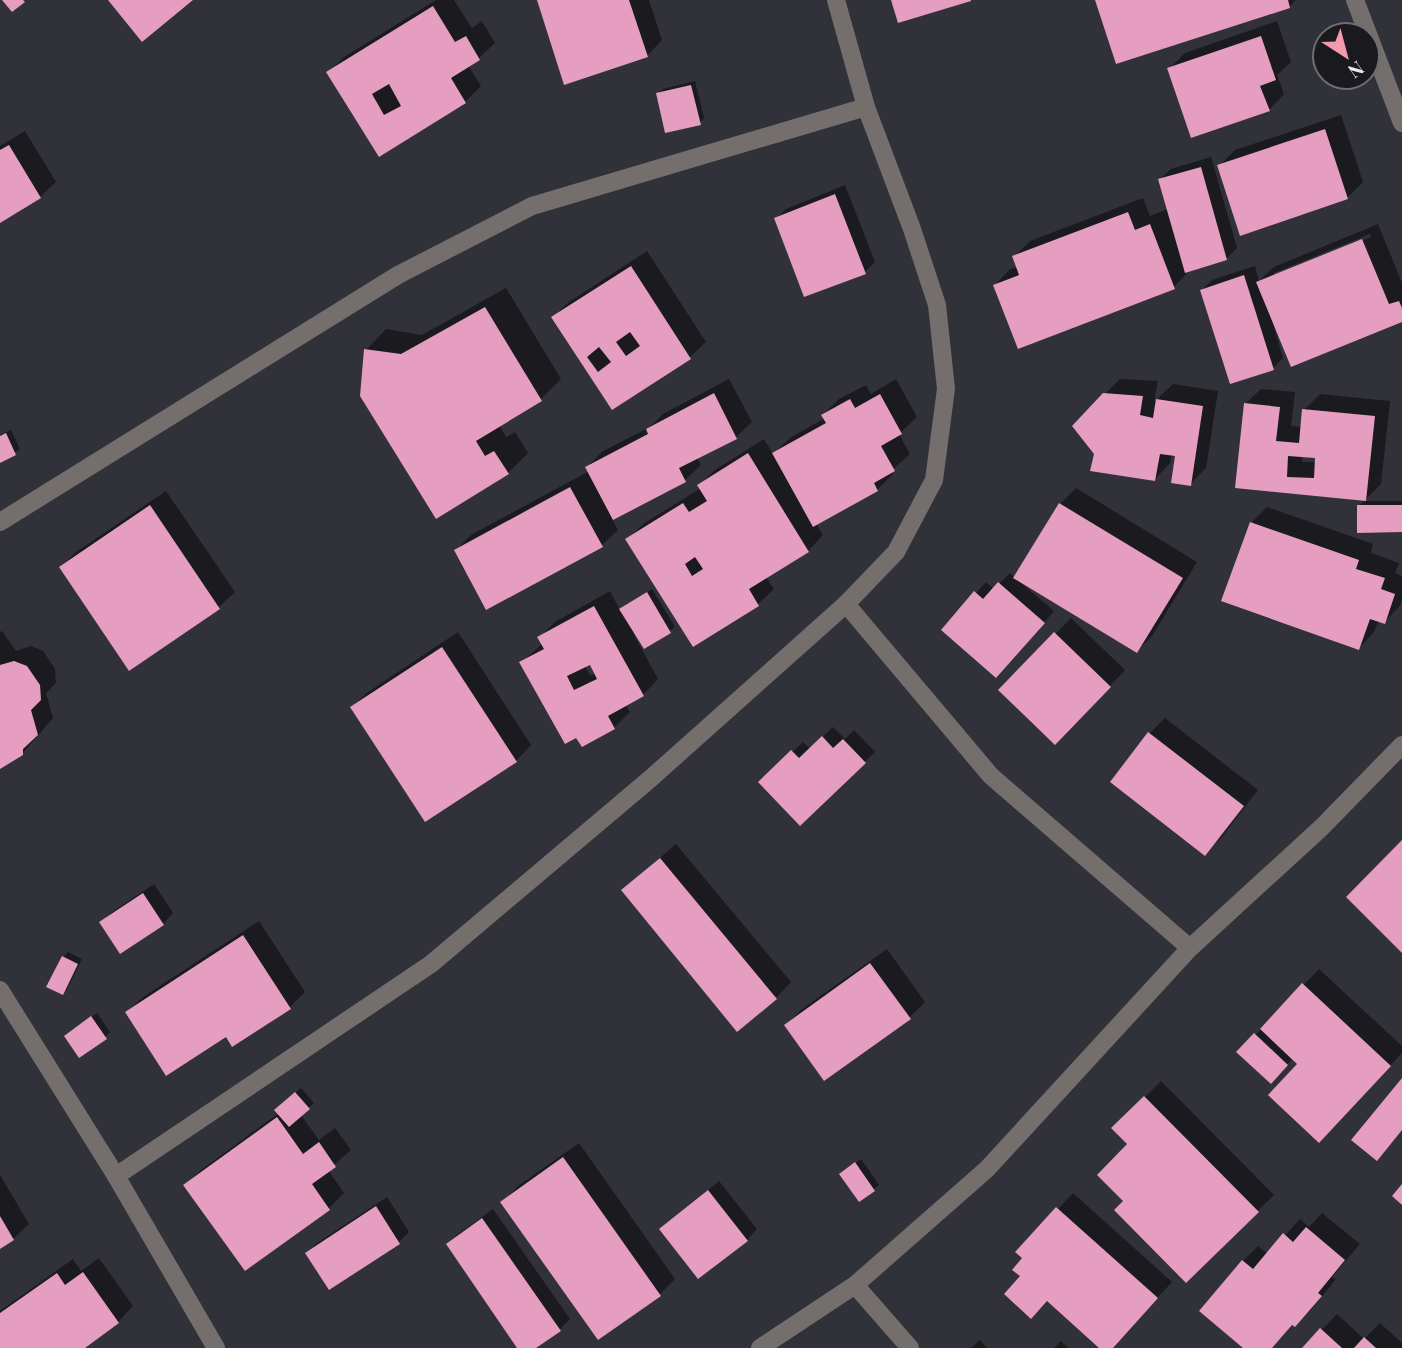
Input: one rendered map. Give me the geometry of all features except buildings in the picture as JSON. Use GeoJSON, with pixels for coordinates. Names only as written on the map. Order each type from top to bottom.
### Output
{"type":"FeatureCollection","features":[{"type":"Feature","properties":{"kind":"street"},"geometry":{"type":"LineString","coordinates":[[116,1177],[431,964],[650,779],[846,604],[896,552],[934,480],[946,389],[937,305],[912,229],[866,107],[836,0]]}},
{"type":"Feature","properties":{"kind":"street"},"geometry":{"type":"LineString","coordinates":[[1355,0],[1402,123]]}},
{"type":"Feature","properties":{"kind":"street"},"geometry":{"type":"LineString","coordinates":[[0,522],[398,275],[532,206],[866,107]]}},
{"type":"Feature","properties":{"kind":"street"},"geometry":{"type":"LineString","coordinates":[[846,604],[991,776],[1189,948]]}},
{"type":"Feature","properties":{"kind":"street"},"geometry":{"type":"LineString","coordinates":[[760,1348],[855,1285],[987,1168],[1189,948],[1322,827],[1402,745]]}},
{"type":"Feature","properties":{"kind":"street"},"geometry":{"type":"LineString","coordinates":[[0,990],[116,1177],[216,1348]]}},
{"type":"Feature","properties":{"kind":"street"},"geometry":{"type":"LineString","coordinates":[[855,1285],[910,1348]]}}]}
